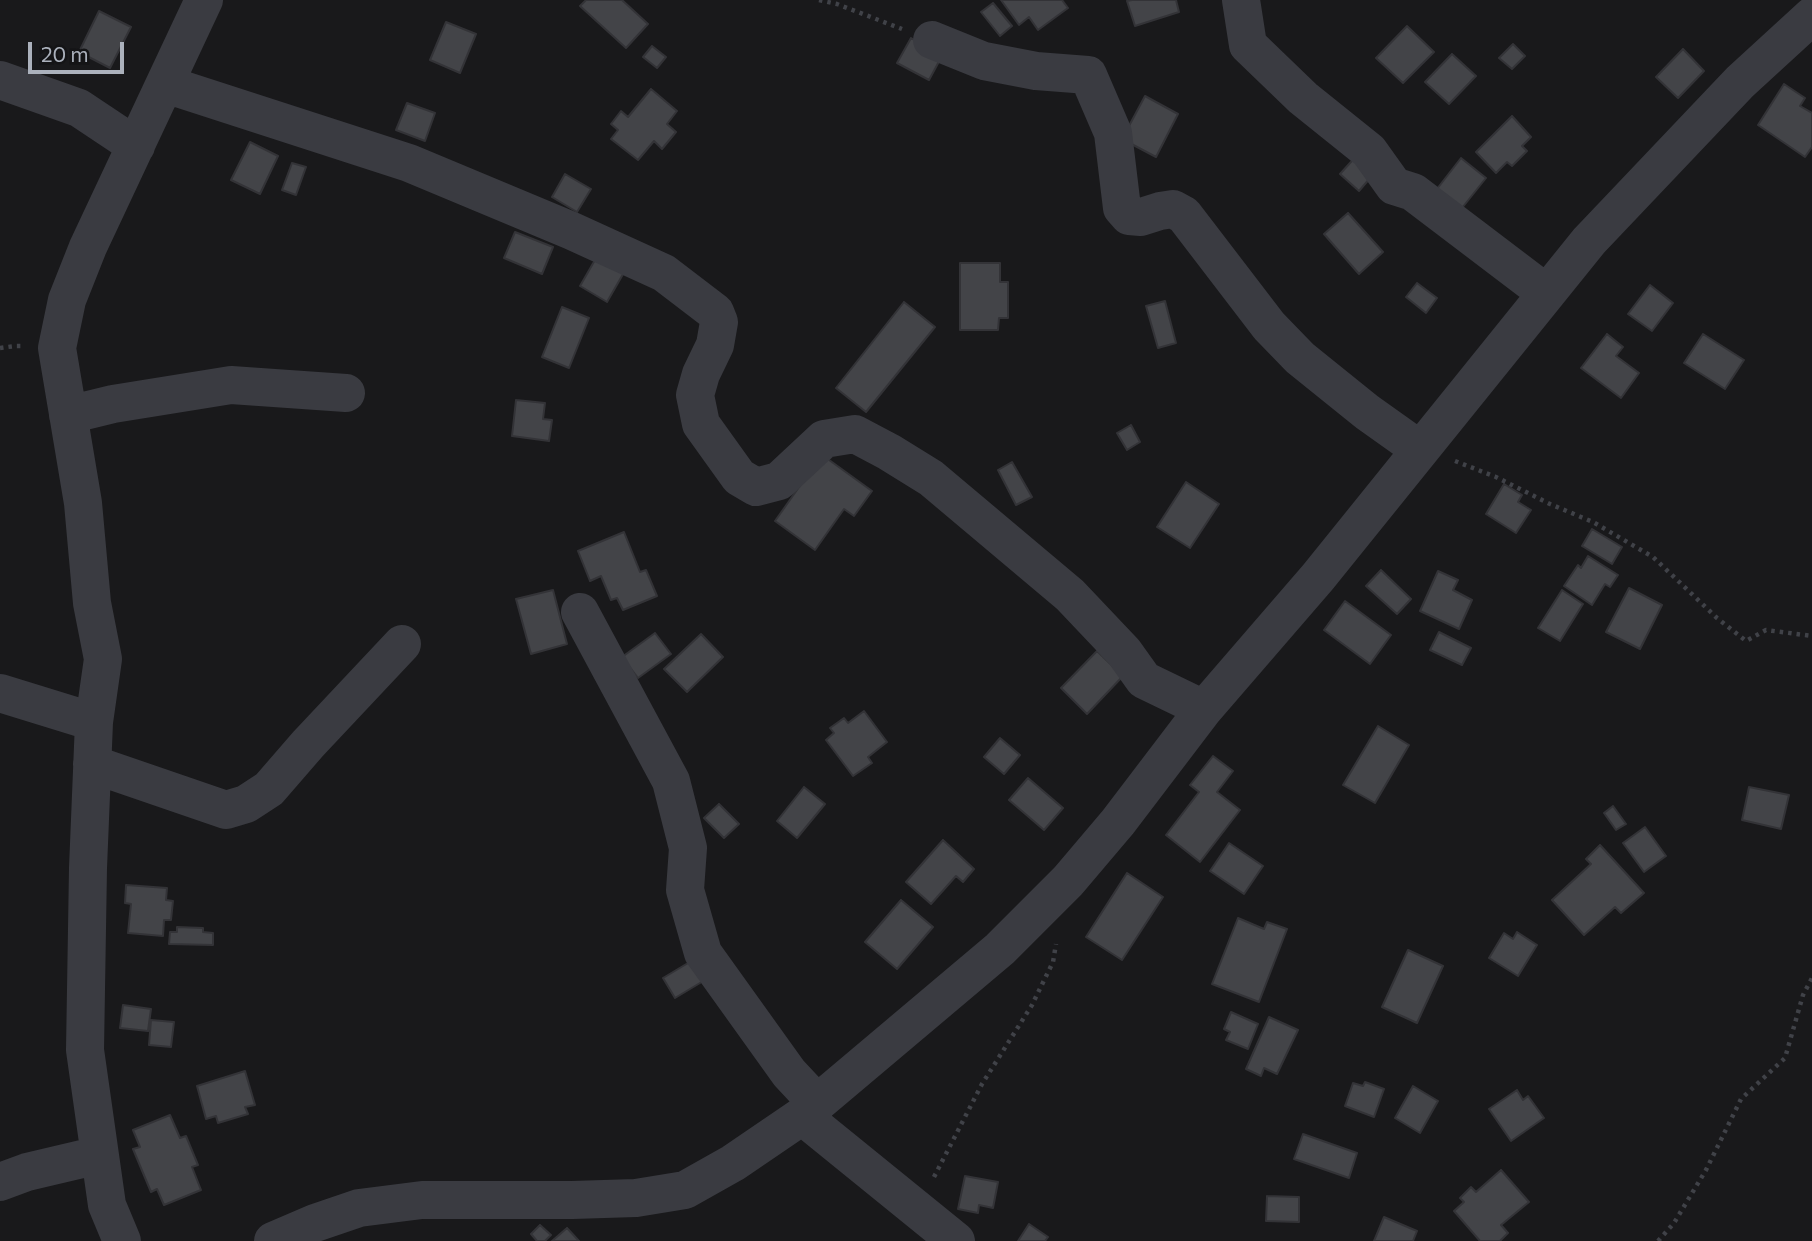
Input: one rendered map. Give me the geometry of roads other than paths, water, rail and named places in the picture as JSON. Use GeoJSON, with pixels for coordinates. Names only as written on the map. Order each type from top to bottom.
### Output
{"type":"FeatureCollection","features":[{"type":"Feature","properties":{"kind":"street"},"geometry":{"type":"LineString","coordinates":[[122,1241],[107,1205],[85,1050],[87,880],[92,764],[94,722],[103,659],[92,603],[83,503],[57,348],[68,300],[88,247],[204,0]]}},
{"type":"Feature","properties":{"kind":"street"},"geometry":{"type":"LineString","coordinates":[[1241,0],[1248,45],[1303,98],[1369,150],[1394,186],[1413,192],[1546,293]]}},
{"type":"Feature","properties":{"kind":"street"},"geometry":{"type":"LineString","coordinates":[[274,1241],[314,1223],[359,1208],[422,1200],[636,1198],[685,1190],[733,1163],[809,1110],[1000,949],[1068,881],[1118,822],[1205,709],[1318,577],[1589,241],[1730,92],[1812,16]]}},
{"type":"Feature","properties":{"kind":"street"},"geometry":{"type":"LineString","coordinates":[[932,40],[984,61],[1036,71],[1088,75],[1113,133],[1122,208],[1129,216],[1141,217],[1173,209],[1184,215],[1269,326],[1300,358],[1367,412],[1419,449]]}},
{"type":"Feature","properties":{"kind":"street"},"geometry":{"type":"LineString","coordinates":[[0,79],[79,108],[136,146]]}},
{"type":"Feature","properties":{"kind":"street"},"geometry":{"type":"LineString","coordinates":[[164,84],[409,163],[572,230],[664,273],[715,312],[719,322],[715,345],[701,374],[695,395],[701,424],[739,477],[756,487],[779,481],[824,439],[855,434],[931,478],[1070,595],[1124,652],[1144,680],[1205,709]]}},
{"type":"Feature","properties":{"kind":"street"},"geometry":{"type":"LineString","coordinates":[[68,415],[113,404],[230,384],[346,393]]}},
{"type":"Feature","properties":{"kind":"street"},"geometry":{"type":"LineString","coordinates":[[580,612],[671,781],[688,848],[685,890],[703,953],[789,1073],[809,1110],[924,1216],[956,1241]]}},
{"type":"Feature","properties":{"kind":"street"},"geometry":{"type":"LineString","coordinates":[[92,764],[226,810],[246,804],[269,789],[402,643]]}},
{"type":"Feature","properties":{"kind":"street"},"geometry":{"type":"LineString","coordinates":[[0,693],[94,722]]}},
{"type":"Feature","properties":{"kind":"street"},"geometry":{"type":"LineString","coordinates":[[0,1182],[27,1172],[99,1155]]}}]}
